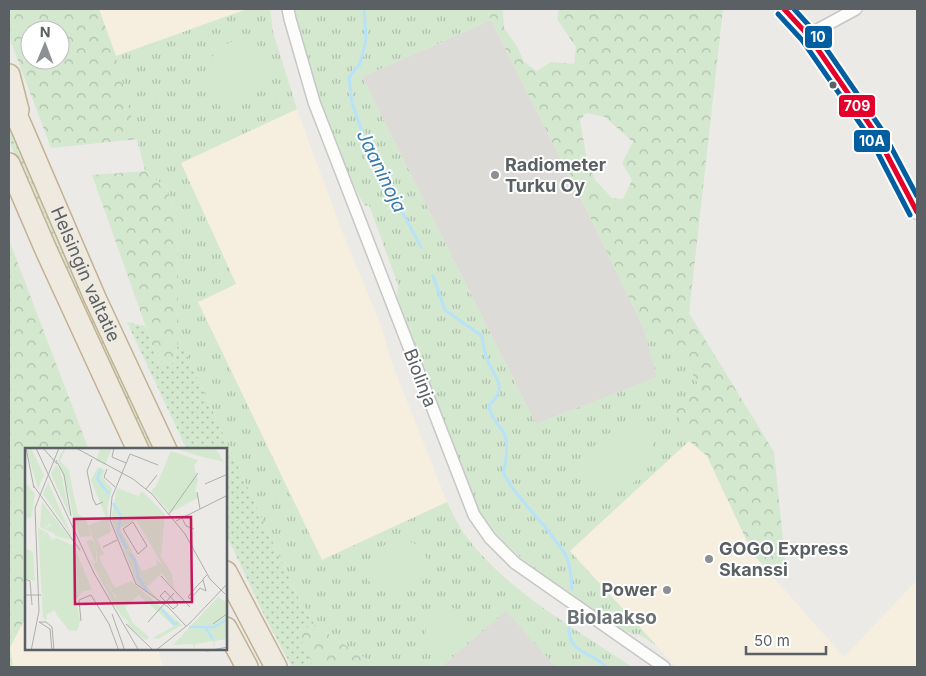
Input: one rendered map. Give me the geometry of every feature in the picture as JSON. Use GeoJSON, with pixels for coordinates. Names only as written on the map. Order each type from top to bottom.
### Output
{"type":"FeatureCollection","features":[{"type":"Feature","properties":{"kind":"highway"},"geometry":{"type":"LineString","coordinates":[[9,75],[26,139]]}},
{"type":"Feature","properties":{"kind":"highway","name":"Helsingin valtatie"},"geometry":{"type":"LineString","coordinates":[[9,98],[95,298],[165,448]]}},
{"type":"Feature","properties":{"kind":"highway","name":"Helsingin valtatie"},"geometry":{"type":"LineString","coordinates":[[9,164],[46,250],[137,448]]}},
{"type":"Feature","properties":{"kind":"highway"},"geometry":{"type":"LineString","coordinates":[[9,191],[46,250]]}},
{"type":"Feature","properties":{"kind":"highway"},"geometry":{"type":"LineString","coordinates":[[228,576],[276,667]]}},
{"type":"Feature","properties":{"kind":"highway"},"geometry":{"type":"LineString","coordinates":[[228,632],[246,667]]}},
{"type":"Feature","properties":{"kind":"street","name":"Biolinja"},"geometry":{"type":"LineString","coordinates":[[288,9],[314,102],[474,515],[490,538],[532,577],[664,667]]}},
{"type":"Feature","properties":{"kind":"street"},"geometry":{"type":"LineString","coordinates":[[784,9],[808,35],[876,134],[917,212]]}},
{"type":"Feature","properties":{"kind":"street"},"geometry":{"type":"LineString","coordinates":[[808,35],[856,9]]}},
{"type":"Feature","properties":{"kind":"shaded area"},"geometry":{"type":"Polygon","coordinates":[[[99,9],[247,9],[116,56],[99,9]]]}},
{"type":"Feature","properties":{"kind":"shaded area"},"geometry":{"type":"Polygon","coordinates":[[[491,20],[644,329],[658,377],[536,424],[362,77],[491,20]]]}},
{"type":"Feature","properties":{"kind":"shaded area"},"geometry":{"type":"Polygon","coordinates":[[[297,109],[340,226],[382,328],[390,358],[447,502],[322,560],[198,302],[236,284],[181,163],[297,109]]]}},
{"type":"Feature","properties":{"kind":"shaded area"},"geometry":{"type":"Polygon","coordinates":[[[689,441],[707,456],[753,554],[844,657],[917,580],[917,667],[676,667],[569,551],[689,441]]]}},
{"type":"Feature","properties":{"kind":"shaded area"},"geometry":{"type":"Polygon","coordinates":[[[506,610],[556,667],[441,667],[506,610]]]}},
{"type":"Feature","properties":{"kind":"shaded area"},"geometry":{"type":"Polygon","coordinates":[[[25,619],[25,651],[158,651],[163,667],[13,667],[10,648],[25,619]]]}},
{"type":"Feature","properties":{"kind":"green space"},"geometry":{"type":"Polygon","coordinates":[[[9,9],[99,9],[116,56],[138,139],[51,148],[21,70],[70,70],[70,20],[20,20],[20,66],[9,37],[9,9]]]}},
{"type":"Feature","properties":{"kind":"green space"},"geometry":{"type":"Polygon","coordinates":[[[247,9],[270,9],[273,32],[297,109],[181,163],[236,284],[198,302],[322,560],[447,502],[463,532],[480,553],[519,590],[632,667],[556,667],[506,611],[441,667],[372,667],[368,660],[315,625],[299,599],[179,338],[177,221],[166,187],[145,171],[116,56],[247,9]]]}},
{"type":"Feature","properties":{"kind":"green space"},"geometry":{"type":"Polygon","coordinates":[[[295,9],[487,9],[491,20],[362,77],[536,424],[657,377],[644,329],[669,347],[686,364],[700,387],[674,408],[689,441],[570,551],[656,645],[638,634],[620,629],[550,581],[525,562],[485,523],[459,464],[397,296],[398,285],[369,205],[365,206],[350,178],[314,85],[300,40],[295,9]]]}},
{"type":"Feature","properties":{"kind":"green space"},"geometry":{"type":"Polygon","coordinates":[[[487,9],[503,9],[504,28],[517,46],[524,62],[537,71],[551,62],[574,64],[576,47],[557,19],[559,9],[723,9],[689,313],[774,452],[786,569],[775,579],[753,554],[707,456],[689,441],[674,408],[700,387],[686,364],[669,347],[644,329],[487,9]],[[586,113],[580,120],[586,154],[595,180],[612,198],[623,199],[632,180],[622,163],[633,142],[605,117],[586,113]]]}},
{"type":"Feature","properties":{"kind":"green space"},"geometry":{"type":"Polygon","coordinates":[[[250,39],[263,52],[267,66],[263,81],[254,93],[241,102],[228,106],[215,103],[206,92],[204,85],[205,71],[208,64],[221,47],[238,40],[250,39]]]}},
{"type":"Feature","properties":{"kind":"green space"},"geometry":{"type":"Polygon","coordinates":[[[9,120],[154,448],[147,448],[138,430],[70,282],[9,141],[9,120]]]}},
{"type":"Feature","properties":{"kind":"green space"},"geometry":{"type":"Polygon","coordinates":[[[145,171],[166,187],[177,221],[179,338],[174,363],[159,364],[92,175],[145,171]]]}},
{"type":"Feature","properties":{"kind":"green space"},"geometry":{"type":"Polygon","coordinates":[[[9,240],[88,448],[25,448],[25,619],[10,647],[13,667],[9,667],[9,240]]]}},
{"type":"Feature","properties":{"kind":"green space"},"geometry":{"type":"Polygon","coordinates":[[[127,322],[145,326],[159,364],[174,363],[179,338],[299,599],[315,625],[297,631],[314,667],[292,667],[266,619],[228,538],[228,448],[186,448],[127,322]]]}},
{"type":"Feature","properties":{"kind":"green space"},"geometry":{"type":"Polygon","coordinates":[[[624,426],[640,430],[650,438],[653,448],[651,460],[645,472],[635,482],[621,489],[606,491],[592,487],[584,471],[588,454],[608,434],[624,426]]]}},
{"type":"Feature","properties":{"kind":"green space"},"geometry":{"type":"Polygon","coordinates":[[[395,540],[418,545],[424,552],[428,572],[421,583],[408,589],[394,591],[381,589],[372,584],[367,577],[366,570],[373,555],[395,540]]]}},
{"type":"Feature","properties":{"kind":"green space"},"geometry":{"type":"Polygon","coordinates":[[[451,607],[460,612],[466,619],[466,635],[455,649],[446,653],[435,654],[427,640],[427,625],[436,613],[451,607]]]}},
{"type":"Feature","properties":{"kind":"green space"},"geometry":{"type":"Polygon","coordinates":[[[315,625],[368,660],[372,667],[314,667],[296,631],[315,625]]]}},
{"type":"Feature","properties":{"kind":"waterway","name":"Jaaninoja"},"geometry":{"type":"LineString","coordinates":[[364,9],[366,39],[360,64],[349,77],[352,103],[367,146],[421,247]]}},
{"type":"Feature","properties":{"kind":"waterway","name":"Jaaninoja"},"geometry":{"type":"LineString","coordinates":[[433,276],[445,310],[482,336],[486,356],[499,388],[495,399],[489,405],[493,416],[504,433],[506,441],[503,472],[513,489],[564,552],[571,574],[572,589]]}},
{"type":"Feature","properties":{"kind":"waterway","name":"Jaaninoja"},"geometry":{"type":"LineString","coordinates":[[569,628],[570,637],[577,648],[606,667]]}},
{"type":"Feature","properties":{"kind":"transit line","name":"709"},"geometry":{"type":"LineString","coordinates":[[784,9],[808,35],[876,134],[917,212]]}},
{"type":"Feature","properties":{"kind":"transit line","name":"10"},"geometry":{"type":"LineString","coordinates":[[794,9],[814,31],[882,130],[917,196]]}},
{"type":"Feature","properties":{"kind":"transit line","name":"10A"},"geometry":{"type":"LineString","coordinates":[[778,14],[802,40],[870,138],[910,215]]}},
{"type":"Feature","properties":{"kind":"place","name":"Radiometer Turku Oy"},"geometry":{"type":"Point","coordinates":[495,175]}},
{"type":"Feature","properties":{"kind":"place","name":"GOGO Express Skanssi"},"geometry":{"type":"Point","coordinates":[709,559]}},
{"type":"Feature","properties":{"kind":"place","name":"Power"},"geometry":{"type":"Point","coordinates":[667,590]}},
{"type":"Feature","properties":{"kind":"district","name":"Biolaakso"},"geometry":{"type":"Point","coordinates":[612,617]}}]}
